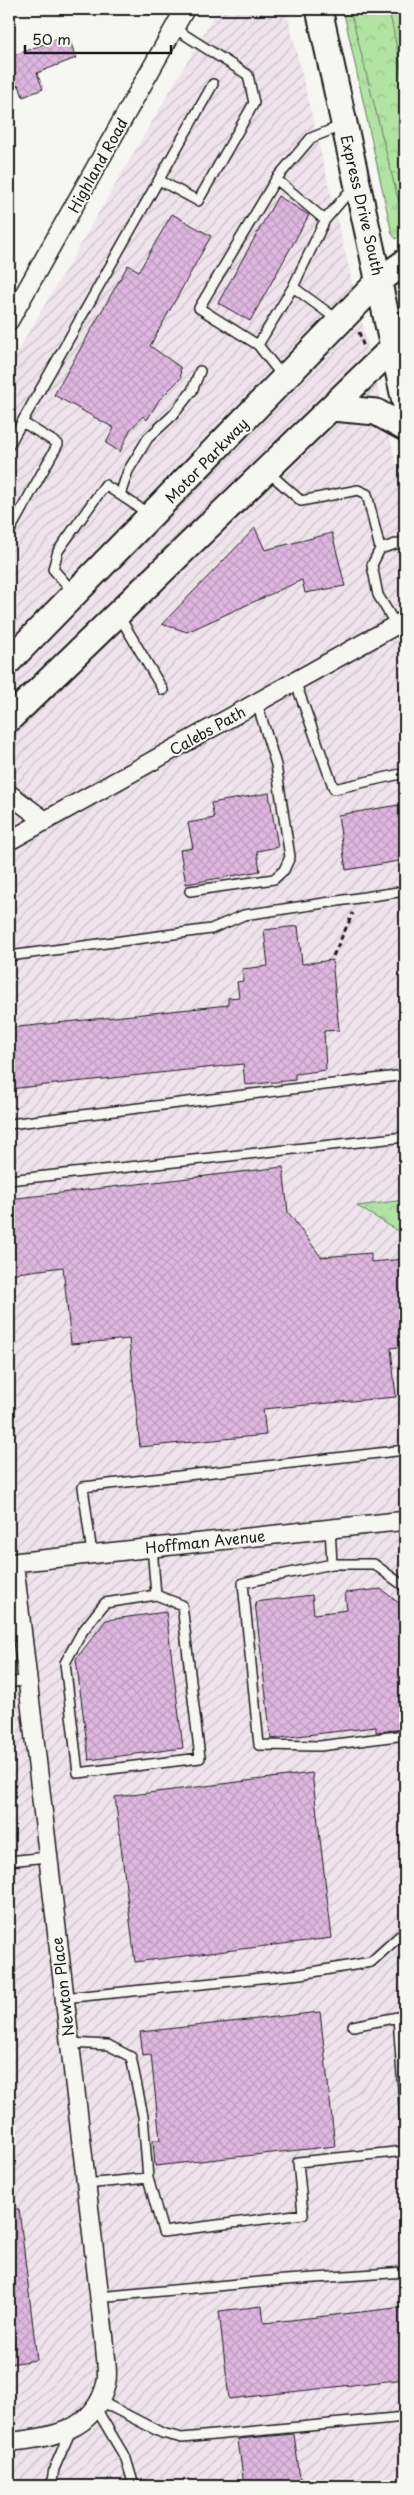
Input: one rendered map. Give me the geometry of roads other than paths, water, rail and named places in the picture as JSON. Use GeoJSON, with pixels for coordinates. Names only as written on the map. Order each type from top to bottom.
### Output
{"type":"FeatureCollection","features":[{"type":"Feature","properties":{"kind":"main road","name":"Express Drive South"},"geometry":{"type":"LineString","coordinates":[[319,9],[380,281],[400,341],[405,402]]}},
{"type":"Feature","properties":{"kind":"main road","name":"Motor Parkway"},"geometry":{"type":"LineString","coordinates":[[9,662],[285,380],[348,324],[380,281],[405,262]]}},
{"type":"Feature","properties":{"kind":"main road"},"geometry":{"type":"LineString","coordinates":[[9,719],[400,341]]}},
{"type":"Feature","properties":{"kind":"main road"},"geometry":{"type":"LineString","coordinates":[[332,408],[376,412],[405,428]]}},
{"type":"Feature","properties":{"kind":"street","name":"Highland Road"},"geometry":{"type":"LineString","coordinates":[[9,321],[185,9]]}},
{"type":"Feature","properties":{"kind":"street","name":"Calebs Path"},"geometry":{"type":"LineString","coordinates":[[9,841],[401,623]]}},
{"type":"Feature","properties":{"kind":"street"},"geometry":{"type":"LineString","coordinates":[[9,794],[44,820]]}},
{"type":"Feature","properties":{"kind":"street","name":"Hoffman Avenue"},"geometry":{"type":"LineString","coordinates":[[11,1563],[402,1521]]}},
{"type":"Feature","properties":{"kind":"street","name":"Newton Place"},"geometry":{"type":"LineString","coordinates":[[11,1563],[27,1680],[105,2345],[107,2382],[98,2405]]}},
{"type":"Feature","properties":{"kind":"street"},"geometry":{"type":"LineString","coordinates":[[9,2442],[38,2439],[71,2430],[98,2405]]}},
{"type":"Feature","properties":{"kind":"lane"},"geometry":{"type":"LineString","coordinates":[[159,180],[198,201],[254,103],[248,75],[174,28]]}},
{"type":"Feature","properties":{"kind":"lane"},"geometry":{"type":"LineString","coordinates":[[9,445],[213,84]]}},
{"type":"Feature","properties":{"kind":"lane"},"geometry":{"type":"LineString","coordinates":[[285,380],[258,345],[199,308],[276,178],[311,138],[344,124]]}},
{"type":"Feature","properties":{"kind":"lane"},"geometry":{"type":"LineString","coordinates":[[276,178],[325,220]]}},
{"type":"Feature","properties":{"kind":"lane"},"geometry":{"type":"LineString","coordinates":[[258,345],[293,287],[325,220],[357,182]]}},
{"type":"Feature","properties":{"kind":"lane"},"geometry":{"type":"LineString","coordinates":[[293,287],[348,324]]}},
{"type":"Feature","properties":{"kind":"lane"},"geometry":{"type":"LineString","coordinates":[[120,495],[128,471],[148,438],[173,415],[192,391],[200,372]]}},
{"type":"Feature","properties":{"kind":"lane"},"geometry":{"type":"LineString","coordinates":[[9,532],[58,444],[22,422]]}},
{"type":"Feature","properties":{"kind":"lane"},"geometry":{"type":"LineString","coordinates":[[267,471],[301,501],[358,490],[368,494],[380,548],[372,565],[378,594],[401,623]]}},
{"type":"Feature","properties":{"kind":"lane"},"geometry":{"type":"LineString","coordinates":[[75,594],[53,569],[58,551],[105,485],[152,516]]}},
{"type":"Feature","properties":{"kind":"lane"},"geometry":{"type":"LineString","coordinates":[[380,548],[405,541]]}},
{"type":"Feature","properties":{"kind":"lane"},"geometry":{"type":"LineString","coordinates":[[118,614],[163,690]]}},
{"type":"Feature","properties":{"kind":"lane"},"geometry":{"type":"LineString","coordinates":[[295,681],[334,788],[405,773]]}},
{"type":"Feature","properties":{"kind":"lane"},"geometry":{"type":"LineString","coordinates":[[190,891],[274,879],[284,870],[290,857],[276,765],[257,703]]}},
{"type":"Feature","properties":{"kind":"lane"},"geometry":{"type":"LineString","coordinates":[[9,956],[211,929],[244,915],[405,891]]}},
{"type":"Feature","properties":{"kind":"lane"},"geometry":{"type":"LineString","coordinates":[[9,1124],[405,1076]]}},
{"type":"Feature","properties":{"kind":"lane"},"geometry":{"type":"LineString","coordinates":[[9,1180],[405,1137]]}},
{"type":"Feature","properties":{"kind":"lane"},"geometry":{"type":"LineString","coordinates":[[92,1554],[83,1487],[405,1450]]}},
{"type":"Feature","properties":{"kind":"lane"},"geometry":{"type":"LineString","coordinates":[[330,1528],[332,1564]]}},
{"type":"Feature","properties":{"kind":"lane"},"geometry":{"type":"LineString","coordinates":[[152,1547],[156,1595]]}},
{"type":"Feature","properties":{"kind":"lane"},"geometry":{"type":"LineString","coordinates":[[405,1587],[374,1564],[332,1564],[243,1583],[259,1744],[320,1746],[405,1735]]}},
{"type":"Feature","properties":{"kind":"lane"},"geometry":{"type":"LineString","coordinates":[[156,1595],[182,1604],[200,1758],[78,1773],[65,1663],[82,1632],[105,1603],[156,1595]]}},
{"type":"Feature","properties":{"kind":"lane"},"geometry":{"type":"LineString","coordinates":[[9,1683],[27,1680]]}},
{"type":"Feature","properties":{"kind":"lane"},"geometry":{"type":"LineString","coordinates":[[9,1861],[47,1857]]}},
{"type":"Feature","properties":{"kind":"lane"},"geometry":{"type":"LineString","coordinates":[[63,1998],[301,1974],[371,1962],[404,1932]]}},
{"type":"Feature","properties":{"kind":"lane"},"geometry":{"type":"LineString","coordinates":[[353,2026],[398,2017],[405,2119]]}},
{"type":"Feature","properties":{"kind":"lane"},"geometry":{"type":"LineString","coordinates":[[69,2043],[108,2045],[131,2057],[143,2116],[148,2178],[163,2232],[303,2214],[298,2162],[405,2151]]}},
{"type":"Feature","properties":{"kind":"lane"},"geometry":{"type":"LineString","coordinates":[[85,2184],[148,2178]]}},
{"type":"Feature","properties":{"kind":"lane"},"geometry":{"type":"LineString","coordinates":[[98,2297],[271,2281],[405,2272]]}},
{"type":"Feature","properties":{"kind":"lane"},"geometry":{"type":"LineString","coordinates":[[98,2405],[162,2433],[182,2438],[405,2417]]}},
{"type":"Feature","properties":{"kind":"lane"},"geometry":{"type":"LineString","coordinates":[[98,2405],[126,2459],[134,2486]]}},
{"type":"Feature","properties":{"kind":"lane"},"geometry":{"type":"LineString","coordinates":[[51,2486],[54,2469],[71,2430]]}}]}
